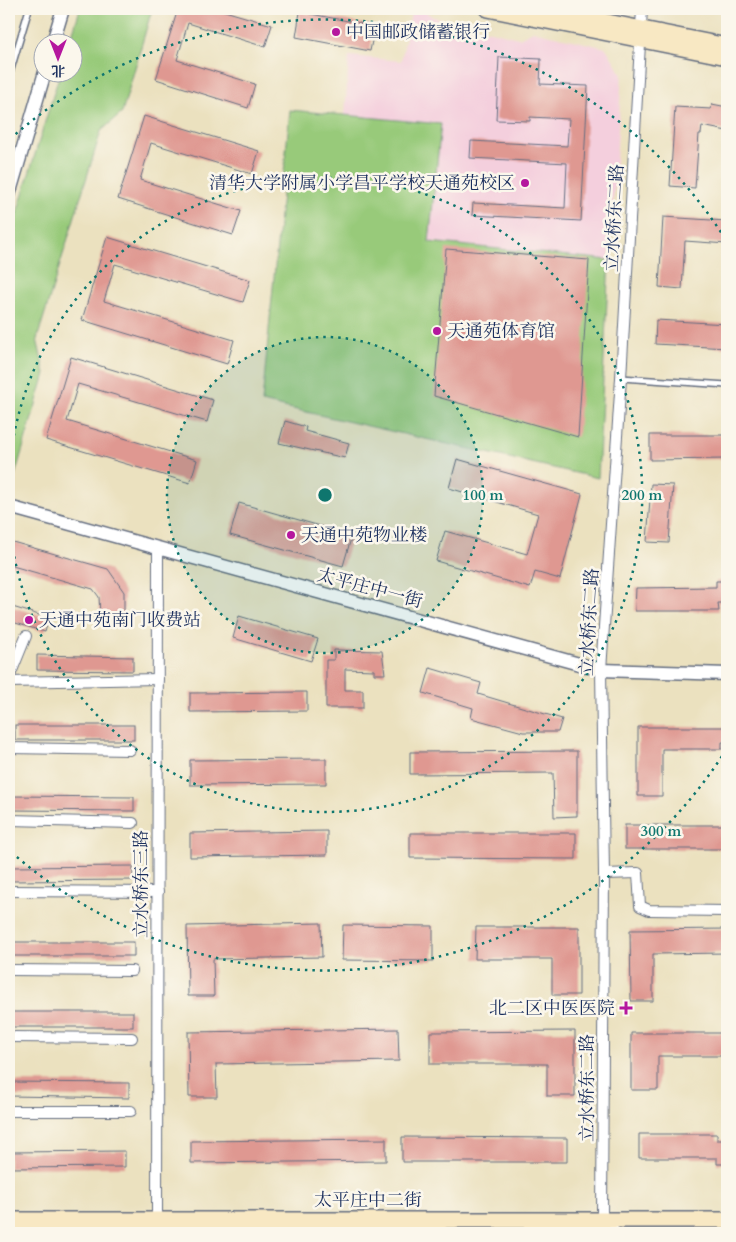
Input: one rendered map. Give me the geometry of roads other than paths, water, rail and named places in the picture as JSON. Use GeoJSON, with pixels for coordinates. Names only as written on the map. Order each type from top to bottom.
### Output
{"type":"FeatureCollection","features":[{"type":"Feature","properties":{"kind":"main road"},"geometry":{"type":"LineString","coordinates":[[488,9],[642,35],[727,46]]}},
{"type":"Feature","properties":{"kind":"main road"},"geometry":{"type":"LineString","coordinates":[[543,9],[727,57]]}},
{"type":"Feature","properties":{"kind":"main road","name":"太平庄中二街"},"geometry":{"type":"LineString","coordinates":[[9,1233],[157,1228],[602,1219],[727,1220]]}},
{"type":"Feature","properties":{"kind":"main road","name":"太平庄中二街"},"geometry":{"type":"LineString","coordinates":[[9,1220],[157,1228],[441,1233]]}},
{"type":"Feature","properties":{"kind":"street"},"geometry":{"type":"LineString","coordinates":[[57,32],[63,9]]}},
{"type":"Feature","properties":{"kind":"street","name":"立水桥东二路"},"geometry":{"type":"LineString","coordinates":[[602,1219],[604,874],[601,670],[621,378],[642,9]]}},
{"type":"Feature","properties":{"kind":"street"},"geometry":{"type":"LineString","coordinates":[[9,195],[42,82]]}},
{"type":"Feature","properties":{"kind":"street","name":"太平庄中一街"},"geometry":{"type":"LineString","coordinates":[[9,507],[601,670],[727,674]]}},
{"type":"Feature","properties":{"kind":"street","name":"立水桥东三路"},"geometry":{"type":"LineString","coordinates":[[157,1228],[158,548]]}},
{"type":"Feature","properties":{"kind":"street"},"geometry":{"type":"LineString","coordinates":[[9,678],[26,636]]}},
{"type":"Feature","properties":{"kind":"street"},"geometry":{"type":"LineString","coordinates":[[9,682],[158,679]]}},
{"type":"Feature","properties":{"kind":"street"},"geometry":{"type":"LineString","coordinates":[[9,748],[130,750]]}},
{"type":"Feature","properties":{"kind":"street"},"geometry":{"type":"LineString","coordinates":[[9,820],[133,823]]}},
{"type":"Feature","properties":{"kind":"street"},"geometry":{"type":"LineString","coordinates":[[604,874],[638,873],[640,906],[649,910],[727,911]]}},
{"type":"Feature","properties":{"kind":"street"},"geometry":{"type":"LineString","coordinates":[[9,891],[158,892]]}},
{"type":"Feature","properties":{"kind":"street"},"geometry":{"type":"LineString","coordinates":[[9,970],[132,971]]}},
{"type":"Feature","properties":{"kind":"street"},"geometry":{"type":"LineString","coordinates":[[9,1037],[132,1038]]}},
{"type":"Feature","properties":{"kind":"street"},"geometry":{"type":"LineString","coordinates":[[9,1111],[131,1111]]}},
{"type":"Feature","properties":{"kind":"street"},"geometry":{"type":"LineString","coordinates":[[602,1219],[616,1233]]}},
{"type":"Feature","properties":{"kind":"lane"},"geometry":{"type":"LineString","coordinates":[[9,76],[28,9]]}},
{"type":"Feature","properties":{"kind":"lane"},"geometry":{"type":"LineString","coordinates":[[621,378],[727,385]]}},
{"type":"Feature","properties":{"kind":"place","name":"中国邮政储蓄银行"},"geometry":{"type":"Point","coordinates":[336,32]}},
{"type":"Feature","properties":{"kind":"place","name":"清华大学附属小学昌平学校天通苑校区"},"geometry":{"type":"Point","coordinates":[525,183]}},
{"type":"Feature","properties":{"kind":"place","name":"天通苑体育馆"},"geometry":{"type":"Point","coordinates":[437,331]}},
{"type":"Feature","properties":{"kind":"place","name":"天通中苑物业楼"},"geometry":{"type":"Point","coordinates":[291,535]}},
{"type":"Feature","properties":{"kind":"place","name":"天通中苑南门收费站"},"geometry":{"type":"Point","coordinates":[29,620]}},
{"type":"Feature","properties":{"kind":"place","name":"北二区中医医院"},"geometry":{"type":"Point","coordinates":[626,1008]}}]}
